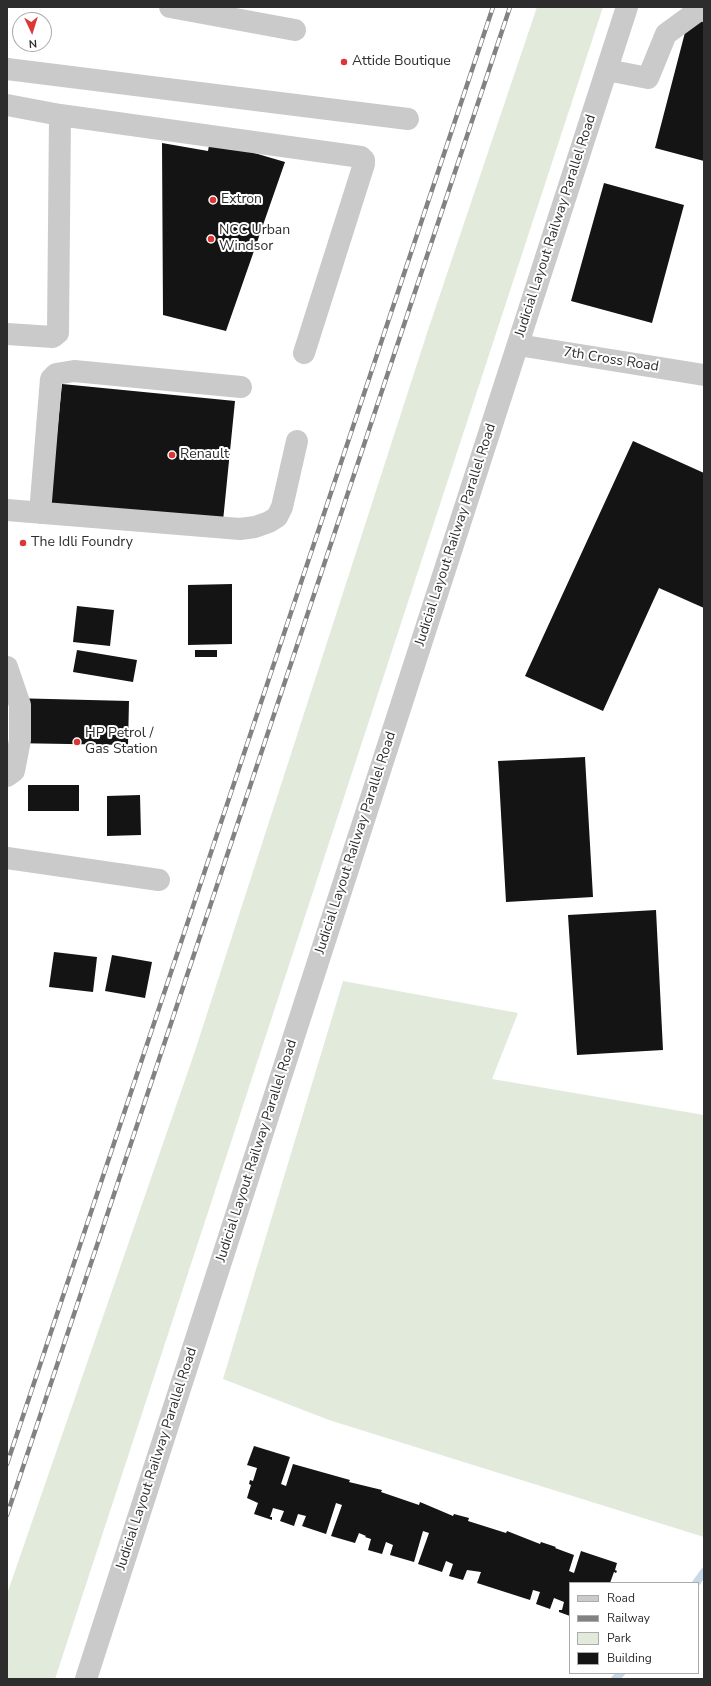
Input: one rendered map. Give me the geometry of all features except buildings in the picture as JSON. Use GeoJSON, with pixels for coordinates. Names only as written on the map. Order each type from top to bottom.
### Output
{"type":"FeatureCollection","features":[{"type":"Feature","properties":{"kind":"street"},"geometry":{"type":"LineString","coordinates":[[170,7],[295,30]]}},
{"type":"Feature","properties":{"kind":"street","name":"Judicial Layout Railway Parallel Road"},"geometry":{"type":"LineString","coordinates":[[86,1679],[627,7]]}},
{"type":"Feature","properties":{"kind":"street"},"geometry":{"type":"LineString","coordinates":[[607,70],[648,78],[666,34],[699,10],[704,11]]}},
{"type":"Feature","properties":{"kind":"street"},"geometry":{"type":"LineString","coordinates":[[7,69],[408,119]]}},
{"type":"Feature","properties":{"kind":"street"},"geometry":{"type":"LineString","coordinates":[[7,105],[60,115],[361,157],[364,164],[304,353]]}},
{"type":"Feature","properties":{"kind":"street"},"geometry":{"type":"LineString","coordinates":[[7,334],[53,337],[58,333],[60,115]]}},
{"type":"Feature","properties":{"kind":"street","name":"7th Cross Road"},"geometry":{"type":"LineString","coordinates":[[518,345],[704,375]]}},
{"type":"Feature","properties":{"kind":"street"},"geometry":{"type":"LineString","coordinates":[[40,513],[51,379],[56,374],[74,371],[241,387]]}},
{"type":"Feature","properties":{"kind":"street"},"geometry":{"type":"LineString","coordinates":[[7,510],[240,529],[255,527],[269,522],[277,517],[280,512],[297,441]]}},
{"type":"Feature","properties":{"kind":"street"},"geometry":{"type":"LineString","coordinates":[[7,667],[20,705],[20,740],[14,771],[7,776]]}},
{"type":"Feature","properties":{"kind":"street"},"geometry":{"type":"LineString","coordinates":[[7,858],[159,880]]}},
{"type":"Feature","properties":{"kind":"green space"},"geometry":{"type":"Polygon","coordinates":[[[537,7],[603,7],[55,1679],[7,1679],[7,1594],[194,1054],[427,333],[537,7]]]}},
{"type":"Feature","properties":{"kind":"green space"},"geometry":{"type":"Polygon","coordinates":[[[343,981],[518,1013],[492,1079],[704,1115],[704,1537],[329,1420],[223,1379],[343,981]]]}},
{"type":"Feature","properties":{"kind":"waterway"},"geometry":{"type":"LineString","coordinates":[[697,1582],[704,1572]]}},
{"type":"Feature","properties":{"kind":"waterway"},"geometry":{"type":"LineString","coordinates":[[615,1679],[620,1674]]}},
{"type":"Feature","properties":{"kind":"railway"},"geometry":{"type":"LineString","coordinates":[[7,1464],[493,7]]}},
{"type":"Feature","properties":{"kind":"railway"},"geometry":{"type":"LineString","coordinates":[[7,1515],[510,7]]}},
{"type":"Feature","properties":{"kind":"place","name":"Attide Boutique"},"geometry":{"type":"Point","coordinates":[344,62]}},
{"type":"Feature","properties":{"kind":"place","name":"Extron"},"geometry":{"type":"Point","coordinates":[213,200]}},
{"type":"Feature","properties":{"kind":"place","name":"NCC Urban Windsor"},"geometry":{"type":"Point","coordinates":[211,239]}},
{"type":"Feature","properties":{"kind":"place","name":"Renault"},"geometry":{"type":"Point","coordinates":[172,455]}},
{"type":"Feature","properties":{"kind":"place","name":"The Idli Foundry"},"geometry":{"type":"Point","coordinates":[23,543]}},
{"type":"Feature","properties":{"kind":"place","name":"HP Petrol / Gas Station"},"geometry":{"type":"Point","coordinates":[77,742]}}]}
